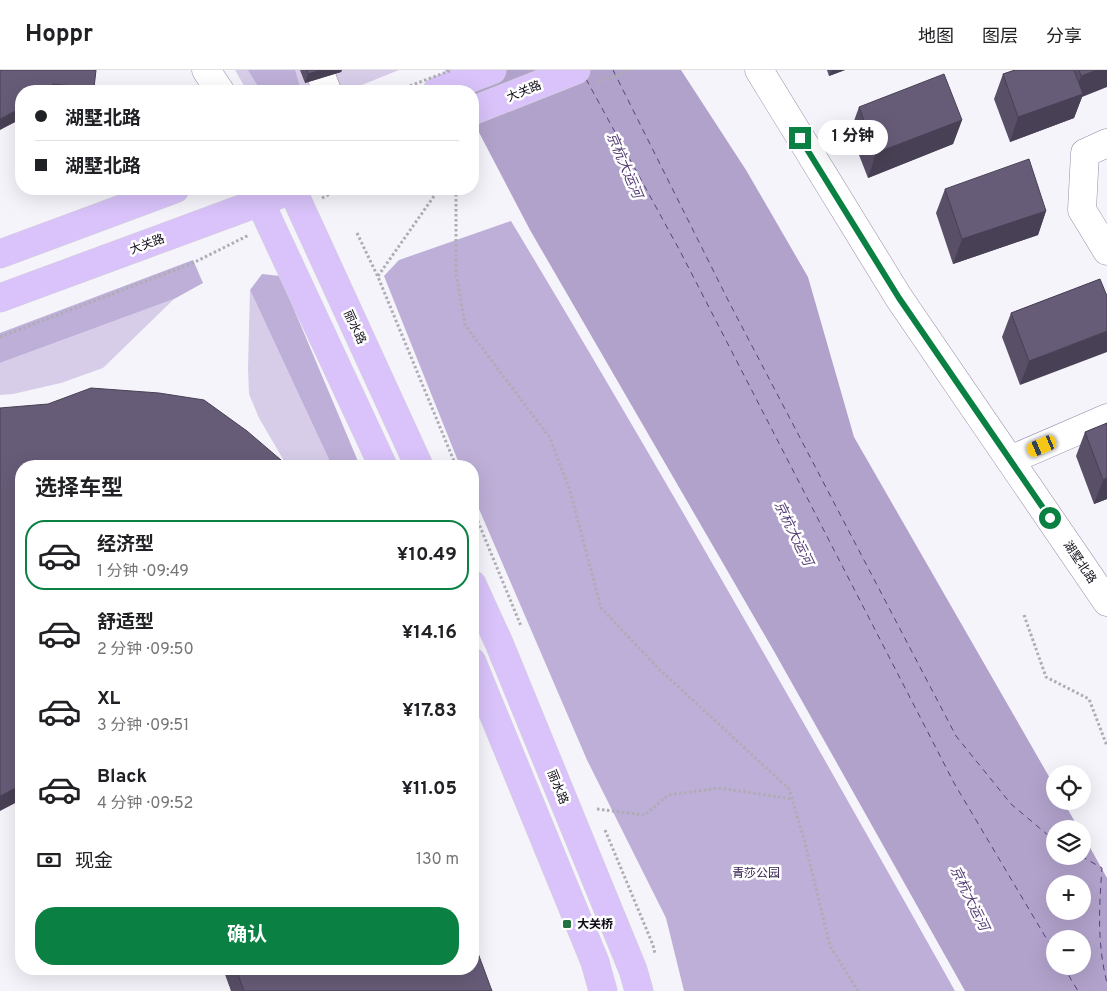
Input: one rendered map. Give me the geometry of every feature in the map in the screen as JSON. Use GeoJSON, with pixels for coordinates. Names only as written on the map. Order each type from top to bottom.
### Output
{"type":"FeatureCollection","features":[{"type":"Feature","properties":{"kind":"main road"},"geometry":{"type":"LineString","coordinates":[[453,85],[492,70]]}},
{"type":"Feature","properties":{"kind":"main road","name":"大关路"},"geometry":{"type":"LineString","coordinates":[[479,109],[576,70]]}},
{"type":"Feature","properties":{"kind":"main road"},"geometry":{"type":"LineString","coordinates":[[0,254],[158,195]]}},
{"type":"Feature","properties":{"kind":"main road","name":"大关路"},"geometry":{"type":"LineString","coordinates":[[0,298],[291,195]]}},
{"type":"Feature","properties":{"kind":"main road","name":"丽水路"},"geometry":{"type":"LineString","coordinates":[[294,195],[416,460]]}},
{"type":"Feature","properties":{"kind":"main road"},"geometry":{"type":"LineString","coordinates":[[263,205],[380,460]]}},
{"type":"Feature","properties":{"kind":"main road","name":"丽水路"},"geometry":{"type":"LineString","coordinates":[[479,599],[499,643],[633,970],[639,991]]}},
{"type":"Feature","properties":{"kind":"main road"},"geometry":{"type":"LineString","coordinates":[[479,698],[595,962],[603,991]]}},
{"type":"Feature","properties":{"kind":"street"},"geometry":{"type":"LineString","coordinates":[[206,70],[216,85]]}},
{"type":"Feature","properties":{"kind":"street"},"geometry":{"type":"LineString","coordinates":[[319,70],[325,85]]}},
{"type":"Feature","properties":{"kind":"street","name":"湖墅北路"},"geometry":{"type":"LineString","coordinates":[[759,70],[899,298],[1107,602]]}},
{"type":"Feature","properties":{"kind":"street"},"geometry":{"type":"LineString","coordinates":[[1107,143],[1085,153],[1082,210],[1107,251]]}},
{"type":"Feature","properties":{"kind":"street"},"geometry":{"type":"LineString","coordinates":[[1010,460],[1107,418]]}},
{"type":"Feature","properties":{"kind":"path"},"geometry":{"type":"LineString","coordinates":[[412,85],[452,70]]}},
{"type":"Feature","properties":{"kind":"path"},"geometry":{"type":"LineString","coordinates":[[378,277],[435,195]]}},
{"type":"Feature","properties":{"kind":"path"},"geometry":{"type":"LineString","coordinates":[[456,195],[456,273],[465,325],[550,438],[570,491],[602,608],[658,668],[790,789],[830,946],[858,991]]}},
{"type":"Feature","properties":{"kind":"path"},"geometry":{"type":"LineString","coordinates":[[0,336],[193,263],[263,205]]}},
{"type":"Feature","properties":{"kind":"path"},"geometry":{"type":"LineString","coordinates":[[357,233],[378,277],[454,460]]}},
{"type":"Feature","properties":{"kind":"path"},"geometry":{"type":"LineString","coordinates":[[1024,615],[1046,678],[1089,699],[1107,746]]}},
{"type":"Feature","properties":{"kind":"path"},"geometry":{"type":"LineString","coordinates":[[597,809],[645,815],[668,795],[720,788],[792,799]]}},
{"type":"Feature","properties":{"kind":"shaded area"},"geometry":{"type":"Polygon","coordinates":[[[235,70],[399,70],[362,85],[244,85],[235,70]]]}},
{"type":"Feature","properties":{"kind":"shaded area"},"geometry":{"type":"Polygon","coordinates":[[[250,290],[329,460],[284,460],[259,418],[249,394],[250,290]]]}},
{"type":"Feature","properties":{"kind":"shaded area"},"geometry":{"type":"Polygon","coordinates":[[[174,299],[103,368],[61,383],[13,394],[0,395],[0,363],[174,299]]]}},
{"type":"Feature","properties":{"kind":"green space"},"geometry":{"type":"Polygon","coordinates":[[[248,70],[295,70],[299,85],[257,85],[248,70]]]}},
{"type":"Feature","properties":{"kind":"green space","name":"青莎公园"},"geometry":{"type":"Polygon","coordinates":[[[511,221],[680,508],[955,991],[684,991],[666,918],[587,760],[479,509],[479,460],[458,460],[384,276],[399,260],[511,221]]]}},
{"type":"Feature","properties":{"kind":"green space"},"geometry":{"type":"Polygon","coordinates":[[[193,260],[203,283],[174,299],[0,363],[0,333],[193,260]]]}},
{"type":"Feature","properties":{"kind":"green space"},"geometry":{"type":"Polygon","coordinates":[[[262,274],[280,276],[357,460],[329,460],[250,290],[262,274]]]}},
{"type":"Feature","properties":{"kind":"water","name":"京杭大运河"},"geometry":{"type":"Polygon","coordinates":[[[445,70],[681,70],[746,170],[808,277],[854,437],[1046,771],[1046,810],[1068,810],[1074,820],[1046,820],[1046,865],[1091,865],[1091,849],[1107,878],[1107,991],[965,991],[775,653],[530,230],[479,132],[479,85],[454,85],[445,70]]]}},
{"type":"Feature","properties":{"kind":"building"},"geometry":{"type":"Polygon","coordinates":[[[0,70],[96,70],[94,85],[15,85],[15,111],[0,119],[0,70]]]}},
{"type":"Feature","properties":{"kind":"building"},"geometry":{"type":"Polygon","coordinates":[[[307,70],[321,70],[308,74],[307,70]]]}},
{"type":"Feature","properties":{"kind":"building"},"geometry":{"type":"Polygon","coordinates":[[[1015,70],[1074,70],[1083,94],[1018,117],[1003,74],[1015,70]]]}},
{"type":"Feature","properties":{"kind":"building"},"geometry":{"type":"Polygon","coordinates":[[[1079,70],[1097,70],[1081,76],[1079,70]]]}},
{"type":"Feature","properties":{"kind":"building"},"geometry":{"type":"Polygon","coordinates":[[[944,74],[962,120],[876,153],[859,107],[944,74]]]}},
{"type":"Feature","properties":{"kind":"building"},"geometry":{"type":"Polygon","coordinates":[[[1029,159],[1046,211],[962,239],[945,189],[1029,159]]]}},
{"type":"Feature","properties":{"kind":"building"},"geometry":{"type":"Polygon","coordinates":[[[1100,279],[1107,296],[1107,331],[1029,361],[1011,313],[1100,279]]]}},
{"type":"Feature","properties":{"kind":"building"},"geometry":{"type":"Polygon","coordinates":[[[91,388],[159,393],[204,400],[247,431],[281,460],[15,460],[15,788],[0,796],[0,408],[48,404],[91,388]]]}},
{"type":"Feature","properties":{"kind":"building"},"geometry":{"type":"Polygon","coordinates":[[[1107,423],[1107,478],[1103,480],[1085,432],[1107,423]]]}},
{"type":"Feature","properties":{"kind":"building"},"geometry":{"type":"Polygon","coordinates":[[[479,956],[492,991],[244,991],[238,975],[479,975],[479,956]]]}},
{"type":"Feature","properties":{"kind":"ferry route"},"geometry":{"type":"LineString","coordinates":[[613,70],[729,302],[956,736],[1011,804],[1046,833]]}},
{"type":"Feature","properties":{"kind":"ferry route"},"geometry":{"type":"LineString","coordinates":[[586,79],[680,251],[954,783],[1046,938]]}},
{"type":"Feature","properties":{"kind":"ferry route"},"geometry":{"type":"LineString","coordinates":[[1091,862],[1102,868],[1100,940],[1107,983]]}},
{"type":"Feature","properties":{"kind":"ferry route"},"geometry":{"type":"LineString","coordinates":[[1068,975],[1078,991]]}},
{"type":"Feature","properties":{"kind":"place","name":"大关桥"},"geometry":{"type":"Point","coordinates":[567,924]}},
{"type":"Feature","properties":{"kind":"route"},"geometry":{"type":"LineString","coordinates":[[800,138],[899,298],[1050,518]]}}]}
